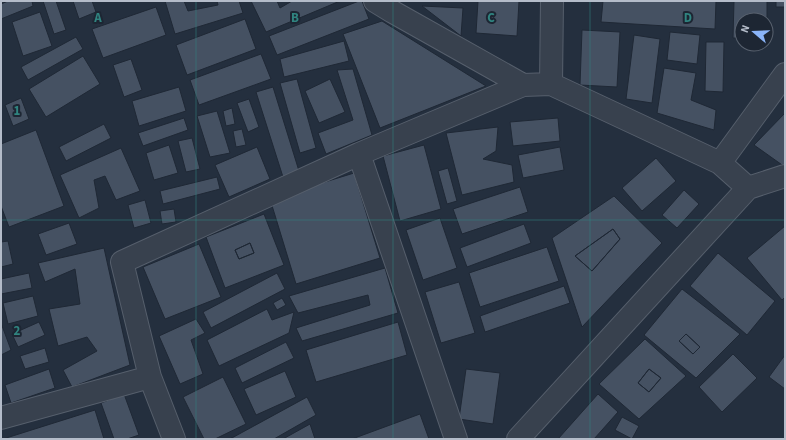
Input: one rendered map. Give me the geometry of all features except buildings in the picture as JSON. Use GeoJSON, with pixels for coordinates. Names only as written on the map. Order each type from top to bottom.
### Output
{"type":"FeatureCollection","features":[{"type":"Feature","properties":{"kind":"street"},"geometry":{"type":"LineString","coordinates":[[375,1],[393,7],[523,84]]}},
{"type":"Feature","properties":{"kind":"street"},"geometry":{"type":"LineString","coordinates":[[551,84],[552,1]]}},
{"type":"Feature","properties":{"kind":"street"},"geometry":{"type":"LineString","coordinates":[[720,163],[785,74]]}},
{"type":"Feature","properties":{"kind":"street"},"geometry":{"type":"LineString","coordinates":[[174,439],[150,377],[122,262],[359,154],[523,84],[551,84],[720,163],[748,188]]}},
{"type":"Feature","properties":{"kind":"street"},"geometry":{"type":"LineString","coordinates":[[359,154],[456,439]]}},
{"type":"Feature","properties":{"kind":"street"},"geometry":{"type":"LineString","coordinates":[[518,439],[748,188],[785,176]]}},
{"type":"Feature","properties":{"kind":"street"},"geometry":{"type":"LineString","coordinates":[[1,418],[150,377]]}}]}
